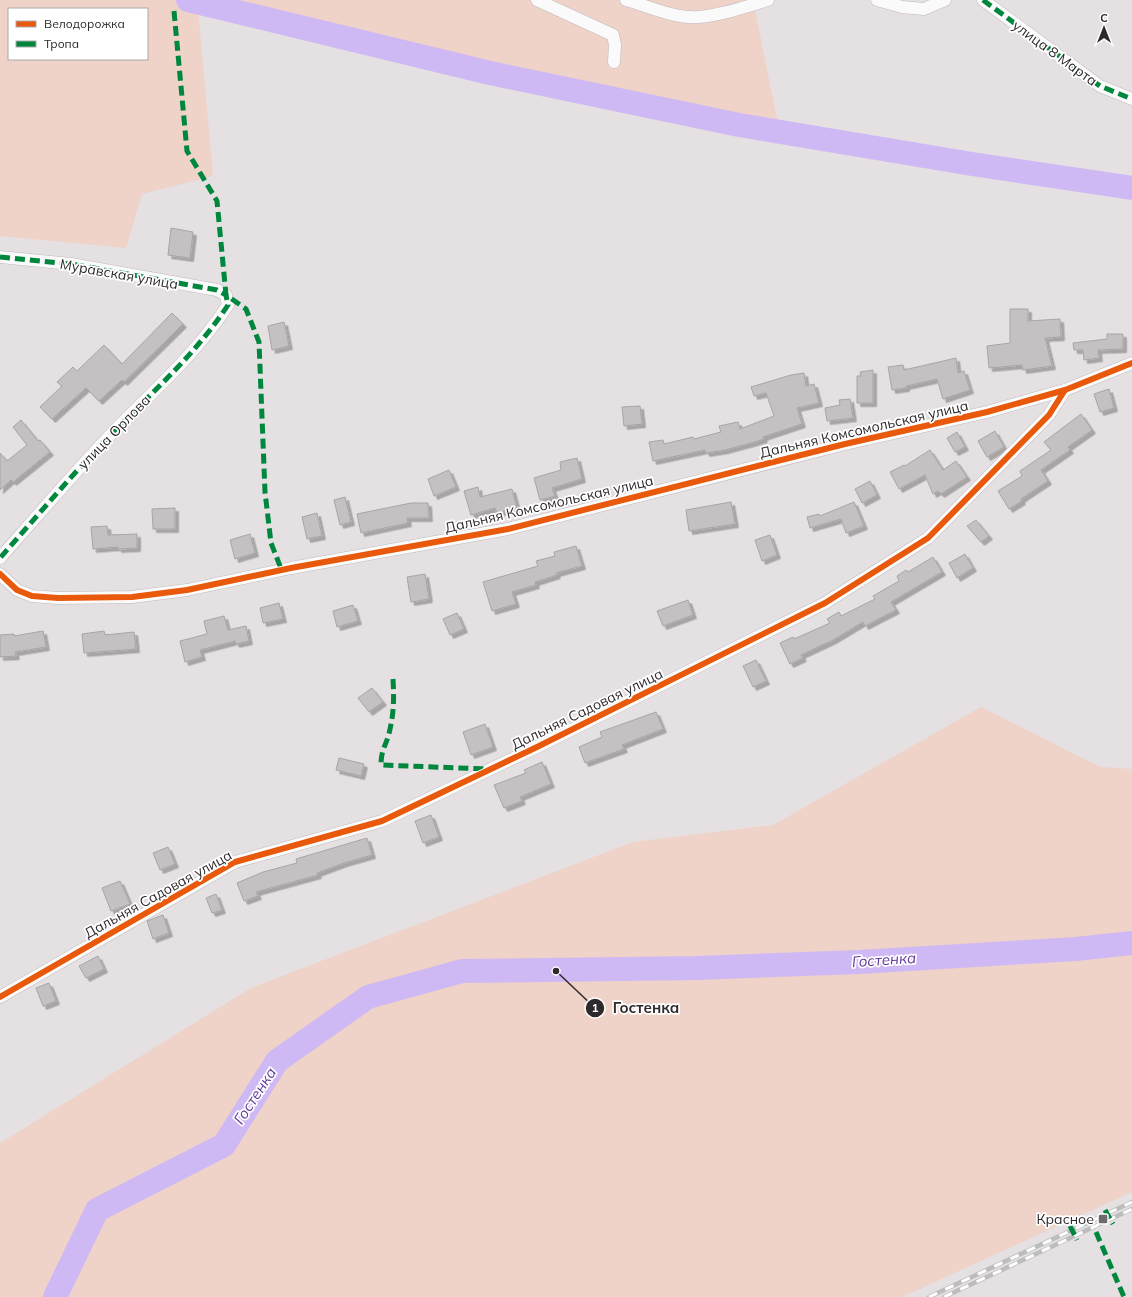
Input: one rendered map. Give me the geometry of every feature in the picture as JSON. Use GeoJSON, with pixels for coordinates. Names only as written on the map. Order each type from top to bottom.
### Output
{"type":"FeatureCollection","features":[{"type":"Feature","properties":{"kind":"street"},"geometry":{"type":"LineString","coordinates":[[537,0],[613,35],[615,45],[614,62]]}},
{"type":"Feature","properties":{"kind":"street"},"geometry":{"type":"LineString","coordinates":[[626,0],[674,14],[697,17],[723,13],[768,0]]}},
{"type":"Feature","properties":{"kind":"street"},"geometry":{"type":"LineString","coordinates":[[877,0],[902,7],[924,10],[945,0]]}},
{"type":"Feature","properties":{"kind":"street","name":"улица 8 Марта"},"geometry":{"type":"LineString","coordinates":[[983,0],[1100,86],[1132,98]]}},
{"type":"Feature","properties":{"kind":"street","name":"Муравская улица"},"geometry":{"type":"LineString","coordinates":[[0,257],[71,264],[217,290],[226,295],[228,305]]}},
{"type":"Feature","properties":{"kind":"street","name":"улица Орлова"},"geometry":{"type":"LineString","coordinates":[[0,558],[61,487],[184,362],[218,321],[228,305]]}},
{"type":"Feature","properties":{"kind":"street"},"geometry":{"type":"LineString","coordinates":[[1064,390],[1132,363]]}},
{"type":"Feature","properties":{"kind":"street","name":"Дальняя Комсомольская улица"},"geometry":{"type":"LineString","coordinates":[[2,581],[17,590],[32,596],[58,598],[132,597],[187,590],[291,568],[508,529],[845,444],[987,412],[1064,390]]}},
{"type":"Feature","properties":{"kind":"street","name":"Дальняя Садовая улица"},"geometry":{"type":"LineString","coordinates":[[0,997],[235,862],[382,821],[538,747],[825,603],[928,538],[1049,415],[1064,390]]}},
{"type":"Feature","properties":{"kind":"shaded area"},"geometry":{"type":"Polygon","coordinates":[[[0,0],[753,0],[779,129],[198,9],[213,176],[142,194],[126,248],[0,236],[0,0]]]}},
{"type":"Feature","properties":{"kind":"shaded area"},"geometry":{"type":"Polygon","coordinates":[[[981,707],[1100,767],[1132,769],[1132,1192],[902,1297],[0,1297],[0,1143],[251,988],[633,842],[773,825],[981,707]]]}},
{"type":"Feature","properties":{"kind":"building"},"geometry":{"type":"Polygon","coordinates":[[[171,228],[193,232],[190,258],[168,255],[171,228]]]}},
{"type":"Feature","properties":{"kind":"building"},"geometry":{"type":"Polygon","coordinates":[[[1010,309],[1028,309],[1028,321],[1060,319],[1061,337],[1045,338],[1052,366],[1023,370],[1022,365],[989,368],[987,346],[1010,343],[1010,309]]]}},
{"type":"Feature","properties":{"kind":"building"},"geometry":{"type":"Polygon","coordinates":[[[172,313],[183,324],[124,382],[122,380],[99,401],[86,388],[52,419],[40,407],[62,386],[57,382],[73,367],[77,371],[104,345],[122,364],[172,313]]]}},
{"type":"Feature","properties":{"kind":"building"},"geometry":{"type":"Polygon","coordinates":[[[284,322],[289,346],[272,350],[268,326],[284,322]]]}},
{"type":"Feature","properties":{"kind":"building"},"geometry":{"type":"Polygon","coordinates":[[[1107,334],[1123,334],[1123,349],[1098,350],[1099,358],[1084,360],[1083,350],[1074,350],[1073,343],[1107,339],[1107,334]]]}},
{"type":"Feature","properties":{"kind":"building"},"geometry":{"type":"Polygon","coordinates":[[[956,358],[958,373],[964,371],[970,390],[943,399],[937,379],[906,386],[906,388],[892,390],[888,367],[903,365],[904,370],[956,358]]]}},
{"type":"Feature","properties":{"kind":"building"},"geometry":{"type":"Polygon","coordinates":[[[873,370],[873,403],[857,403],[857,376],[861,376],[860,372],[873,370]]]}},
{"type":"Feature","properties":{"kind":"building"},"geometry":{"type":"Polygon","coordinates":[[[804,373],[806,386],[814,384],[819,403],[797,408],[802,424],[763,437],[764,439],[725,450],[706,453],[705,450],[653,461],[649,442],[663,440],[664,444],[693,437],[694,439],[721,432],[719,426],[738,422],[740,429],[774,416],[766,393],[754,396],[751,387],[791,375],[804,373]]]}},
{"type":"Feature","properties":{"kind":"building"},"geometry":{"type":"Polygon","coordinates":[[[1109,389],[1114,408],[1100,412],[1094,394],[1109,389]]]}},
{"type":"Feature","properties":{"kind":"building"},"geometry":{"type":"Polygon","coordinates":[[[850,399],[853,418],[827,421],[825,408],[840,405],[839,400],[850,399]]]}},
{"type":"Feature","properties":{"kind":"building"},"geometry":{"type":"Polygon","coordinates":[[[640,406],[642,424],[624,426],[622,407],[640,406]]]}},
{"type":"Feature","properties":{"kind":"building"},"geometry":{"type":"Polygon","coordinates":[[[1081,414],[1092,430],[1068,447],[1070,450],[1041,470],[1048,481],[1009,509],[998,491],[1022,476],[1020,471],[1051,450],[1044,442],[1081,414]]]}},
{"type":"Feature","properties":{"kind":"building"},"geometry":{"type":"Polygon","coordinates":[[[21,420],[38,441],[40,440],[50,452],[13,482],[11,480],[0,490],[0,453],[7,461],[27,445],[13,427],[21,420]]]}},
{"type":"Feature","properties":{"kind":"building"},"geometry":{"type":"Polygon","coordinates":[[[995,431],[1004,447],[987,457],[978,441],[995,431]]]}},
{"type":"Feature","properties":{"kind":"building"},"geometry":{"type":"Polygon","coordinates":[[[957,432],[965,447],[955,452],[947,438],[957,432]]]}},
{"type":"Feature","properties":{"kind":"building"},"geometry":{"type":"Polygon","coordinates":[[[930,450],[943,470],[956,461],[967,477],[941,494],[938,491],[933,494],[925,475],[899,489],[890,472],[904,465],[905,466],[930,450]]]}},
{"type":"Feature","properties":{"kind":"building"},"geometry":{"type":"Polygon","coordinates":[[[577,458],[582,479],[552,488],[555,496],[540,500],[534,478],[561,470],[560,462],[577,458]]]}},
{"type":"Feature","properties":{"kind":"building"},"geometry":{"type":"Polygon","coordinates":[[[449,470],[456,487],[434,496],[428,479],[449,470]]]}},
{"type":"Feature","properties":{"kind":"building"},"geometry":{"type":"Polygon","coordinates":[[[870,481],[877,495],[862,503],[855,489],[870,481]]]}},
{"type":"Feature","properties":{"kind":"building"},"geometry":{"type":"Polygon","coordinates":[[[478,487],[480,497],[512,489],[517,508],[497,513],[495,508],[471,515],[464,491],[478,487]]]}},
{"type":"Feature","properties":{"kind":"building"},"geometry":{"type":"Polygon","coordinates":[[[345,497],[351,522],[340,525],[334,500],[345,497]]]}},
{"type":"Feature","properties":{"kind":"building"},"geometry":{"type":"Polygon","coordinates":[[[731,502],[735,524],[689,531],[686,510],[731,502]]]}},
{"type":"Feature","properties":{"kind":"building"},"geometry":{"type":"Polygon","coordinates":[[[854,502],[864,526],[846,533],[841,519],[810,528],[807,517],[819,514],[820,516],[854,502]]]}},
{"type":"Feature","properties":{"kind":"building"},"geometry":{"type":"Polygon","coordinates":[[[411,503],[428,503],[429,518],[407,518],[408,523],[361,533],[357,514],[411,503]]]}},
{"type":"Feature","properties":{"kind":"building"},"geometry":{"type":"Polygon","coordinates":[[[175,508],[175,529],[153,529],[152,509],[175,508]]]}},
{"type":"Feature","properties":{"kind":"building"},"geometry":{"type":"Polygon","coordinates":[[[317,513],[322,536],[307,539],[302,517],[317,513]]]}},
{"type":"Feature","properties":{"kind":"building"},"geometry":{"type":"Polygon","coordinates":[[[976,520],[989,536],[981,542],[967,526],[976,520]]]}},
{"type":"Feature","properties":{"kind":"building"},"geometry":{"type":"Polygon","coordinates":[[[107,526],[108,535],[137,534],[137,548],[118,549],[118,547],[93,549],[91,527],[107,526]]]}},
{"type":"Feature","properties":{"kind":"building"},"geometry":{"type":"Polygon","coordinates":[[[250,534],[255,553],[235,559],[230,540],[250,534]]]}},
{"type":"Feature","properties":{"kind":"building"},"geometry":{"type":"Polygon","coordinates":[[[770,535],[777,555],[762,561],[755,540],[770,535]]]}},
{"type":"Feature","properties":{"kind":"building"},"geometry":{"type":"Polygon","coordinates":[[[576,546],[582,566],[556,573],[557,575],[535,582],[536,585],[512,592],[516,604],[492,611],[483,582],[538,566],[536,561],[555,556],[554,552],[576,546]]]}},
{"type":"Feature","properties":{"kind":"building"},"geometry":{"type":"Polygon","coordinates":[[[965,554],[973,568],[957,578],[949,563],[965,554]]]}},
{"type":"Feature","properties":{"kind":"building"},"geometry":{"type":"Polygon","coordinates":[[[933,557],[942,572],[891,602],[896,610],[865,626],[863,622],[833,640],[801,655],[803,658],[790,664],[780,643],[793,637],[794,639],[830,623],[827,619],[839,612],[841,616],[875,599],[873,596],[899,581],[897,576],[906,570],[908,572],[933,557]]]}},
{"type":"Feature","properties":{"kind":"building"},"geometry":{"type":"Polygon","coordinates":[[[425,574],[429,599],[411,602],[407,577],[425,574]]]}},
{"type":"Feature","properties":{"kind":"building"},"geometry":{"type":"Polygon","coordinates":[[[688,600],[693,615],[663,626],[657,611],[688,600]]]}},
{"type":"Feature","properties":{"kind":"building"},"geometry":{"type":"Polygon","coordinates":[[[279,603],[283,619],[263,623],[260,608],[279,603]]]}},
{"type":"Feature","properties":{"kind":"building"},"geometry":{"type":"Polygon","coordinates":[[[353,605],[358,621],[337,627],[333,611],[353,605]]]}},
{"type":"Feature","properties":{"kind":"building"},"geometry":{"type":"Polygon","coordinates":[[[457,613],[464,629],[450,635],[443,619],[457,613]]]}},
{"type":"Feature","properties":{"kind":"building"},"geometry":{"type":"Polygon","coordinates":[[[224,616],[228,630],[246,626],[249,641],[236,644],[235,641],[200,650],[202,657],[185,662],[180,641],[207,634],[204,621],[224,616]]]}},
{"type":"Feature","properties":{"kind":"building"},"geometry":{"type":"Polygon","coordinates":[[[43,631],[46,647],[15,652],[16,656],[0,657],[0,635],[14,634],[14,636],[43,631]]]}},
{"type":"Feature","properties":{"kind":"building"},"geometry":{"type":"Polygon","coordinates":[[[104,631],[105,635],[134,632],[136,649],[84,653],[82,634],[104,631]]]}},
{"type":"Feature","properties":{"kind":"building"},"geometry":{"type":"Polygon","coordinates":[[[756,660],[766,681],[753,687],[743,666],[756,660]]]}},
{"type":"Feature","properties":{"kind":"building"},"geometry":{"type":"Polygon","coordinates":[[[372,688],[383,702],[369,712],[358,698],[372,688]]]}},
{"type":"Feature","properties":{"kind":"building"},"geometry":{"type":"Polygon","coordinates":[[[656,712],[663,729],[622,745],[624,749],[585,763],[579,747],[602,737],[600,732],[656,712]]]}},
{"type":"Feature","properties":{"kind":"building"},"geometry":{"type":"Polygon","coordinates":[[[485,724],[493,747],[471,755],[463,732],[485,724]]]}},
{"type":"Feature","properties":{"kind":"building"},"geometry":{"type":"Polygon","coordinates":[[[339,758],[364,764],[361,776],[336,770],[339,758]]]}},
{"type":"Feature","properties":{"kind":"building"},"geometry":{"type":"Polygon","coordinates":[[[542,762],[551,784],[520,797],[522,801],[504,808],[494,785],[526,773],[524,770],[542,762]]]}},
{"type":"Feature","properties":{"kind":"building"},"geometry":{"type":"Polygon","coordinates":[[[431,815],[439,837],[423,843],[415,821],[431,815]]]}},
{"type":"Feature","properties":{"kind":"building"},"geometry":{"type":"Polygon","coordinates":[[[367,838],[372,855],[317,873],[318,875],[256,892],[258,896],[244,901],[237,883],[263,872],[297,863],[296,859],[367,838]]]}},
{"type":"Feature","properties":{"kind":"building"},"geometry":{"type":"Polygon","coordinates":[[[168,847],[175,864],[160,870],[153,853],[168,847]]]}},
{"type":"Feature","properties":{"kind":"building"},"geometry":{"type":"Polygon","coordinates":[[[120,881],[130,904],[111,911],[102,888],[120,881]]]}},
{"type":"Feature","properties":{"kind":"building"},"geometry":{"type":"Polygon","coordinates":[[[216,894],[222,910],[212,913],[206,898],[216,894]]]}},
{"type":"Feature","properties":{"kind":"building"},"geometry":{"type":"Polygon","coordinates":[[[163,915],[169,933],[153,939],[147,921],[163,915]]]}},
{"type":"Feature","properties":{"kind":"building"},"geometry":{"type":"Polygon","coordinates":[[[98,956],[104,969],[86,978],[79,966],[98,956]]]}},
{"type":"Feature","properties":{"kind":"building"},"geometry":{"type":"Polygon","coordinates":[[[49,983],[56,1001],[43,1006],[36,988],[49,983]]]}},
{"type":"Feature","properties":{"kind":"waterway"},"geometry":{"type":"LineString","coordinates":[[188,0],[490,73],[739,125],[972,164],[1132,188]]}},
{"type":"Feature","properties":{"kind":"waterway","name":"Гостенка"},"geometry":{"type":"LineString","coordinates":[[55,1297],[97,1210],[224,1145],[277,1061],[368,997],[462,971],[697,968],[859,962],[1076,949],[1132,943]]}},
{"type":"Feature","properties":{"kind":"railway"},"geometry":{"type":"LineString","coordinates":[[929,1297],[1132,1202]]}},
{"type":"Feature","properties":{"kind":"railway"},"geometry":{"type":"LineString","coordinates":[[944,1297],[1132,1209]]}},
{"type":"Feature","properties":{"kind":"marked path"},"geometry":{"type":"LineString","coordinates":[[983,0],[1100,86],[1132,99]]}},
{"type":"Feature","properties":{"kind":"marked path"},"geometry":{"type":"LineString","coordinates":[[174,11],[187,151],[217,201],[226,295],[246,309],[259,342],[265,492],[271,543],[282,571]]}},
{"type":"Feature","properties":{"kind":"marked path"},"geometry":{"type":"LineString","coordinates":[[0,257],[71,264],[217,290],[226,295],[228,305],[204,338],[190,354],[88,459],[0,558]]}},
{"type":"Feature","properties":{"kind":"marked path"},"geometry":{"type":"LineString","coordinates":[[393,679],[394,698],[392,717],[389,734],[382,754],[381,765],[487,769]]}},
{"type":"Feature","properties":{"kind":"marked path"},"geometry":{"type":"LineString","coordinates":[[1105,1210],[1113,1224]]}},
{"type":"Feature","properties":{"kind":"marked path"},"geometry":{"type":"LineString","coordinates":[[1070,1226],[1077,1240]]}},
{"type":"Feature","properties":{"kind":"marked path"},"geometry":{"type":"LineString","coordinates":[[1096,1232],[1124,1297]]}},
{"type":"Feature","properties":{"kind":"cycle path"},"geometry":{"type":"LineString","coordinates":[[0,574],[17,590],[32,596],[58,598],[132,597],[187,590],[291,568],[508,529],[845,444],[987,412],[1065,390],[1132,363]]}},
{"type":"Feature","properties":{"kind":"cycle path"},"geometry":{"type":"LineString","coordinates":[[0,997],[235,862],[382,821],[537,747],[825,603],[928,538],[1049,415],[1065,390]]}},
{"type":"Feature","properties":{"kind":"place","name":"Гостенка"},"geometry":{"type":"Point","coordinates":[556,971]}},
{"type":"Feature","properties":{"kind":"place","name":"Красное"},"geometry":{"type":"Point","coordinates":[1103,1219]}}]}
